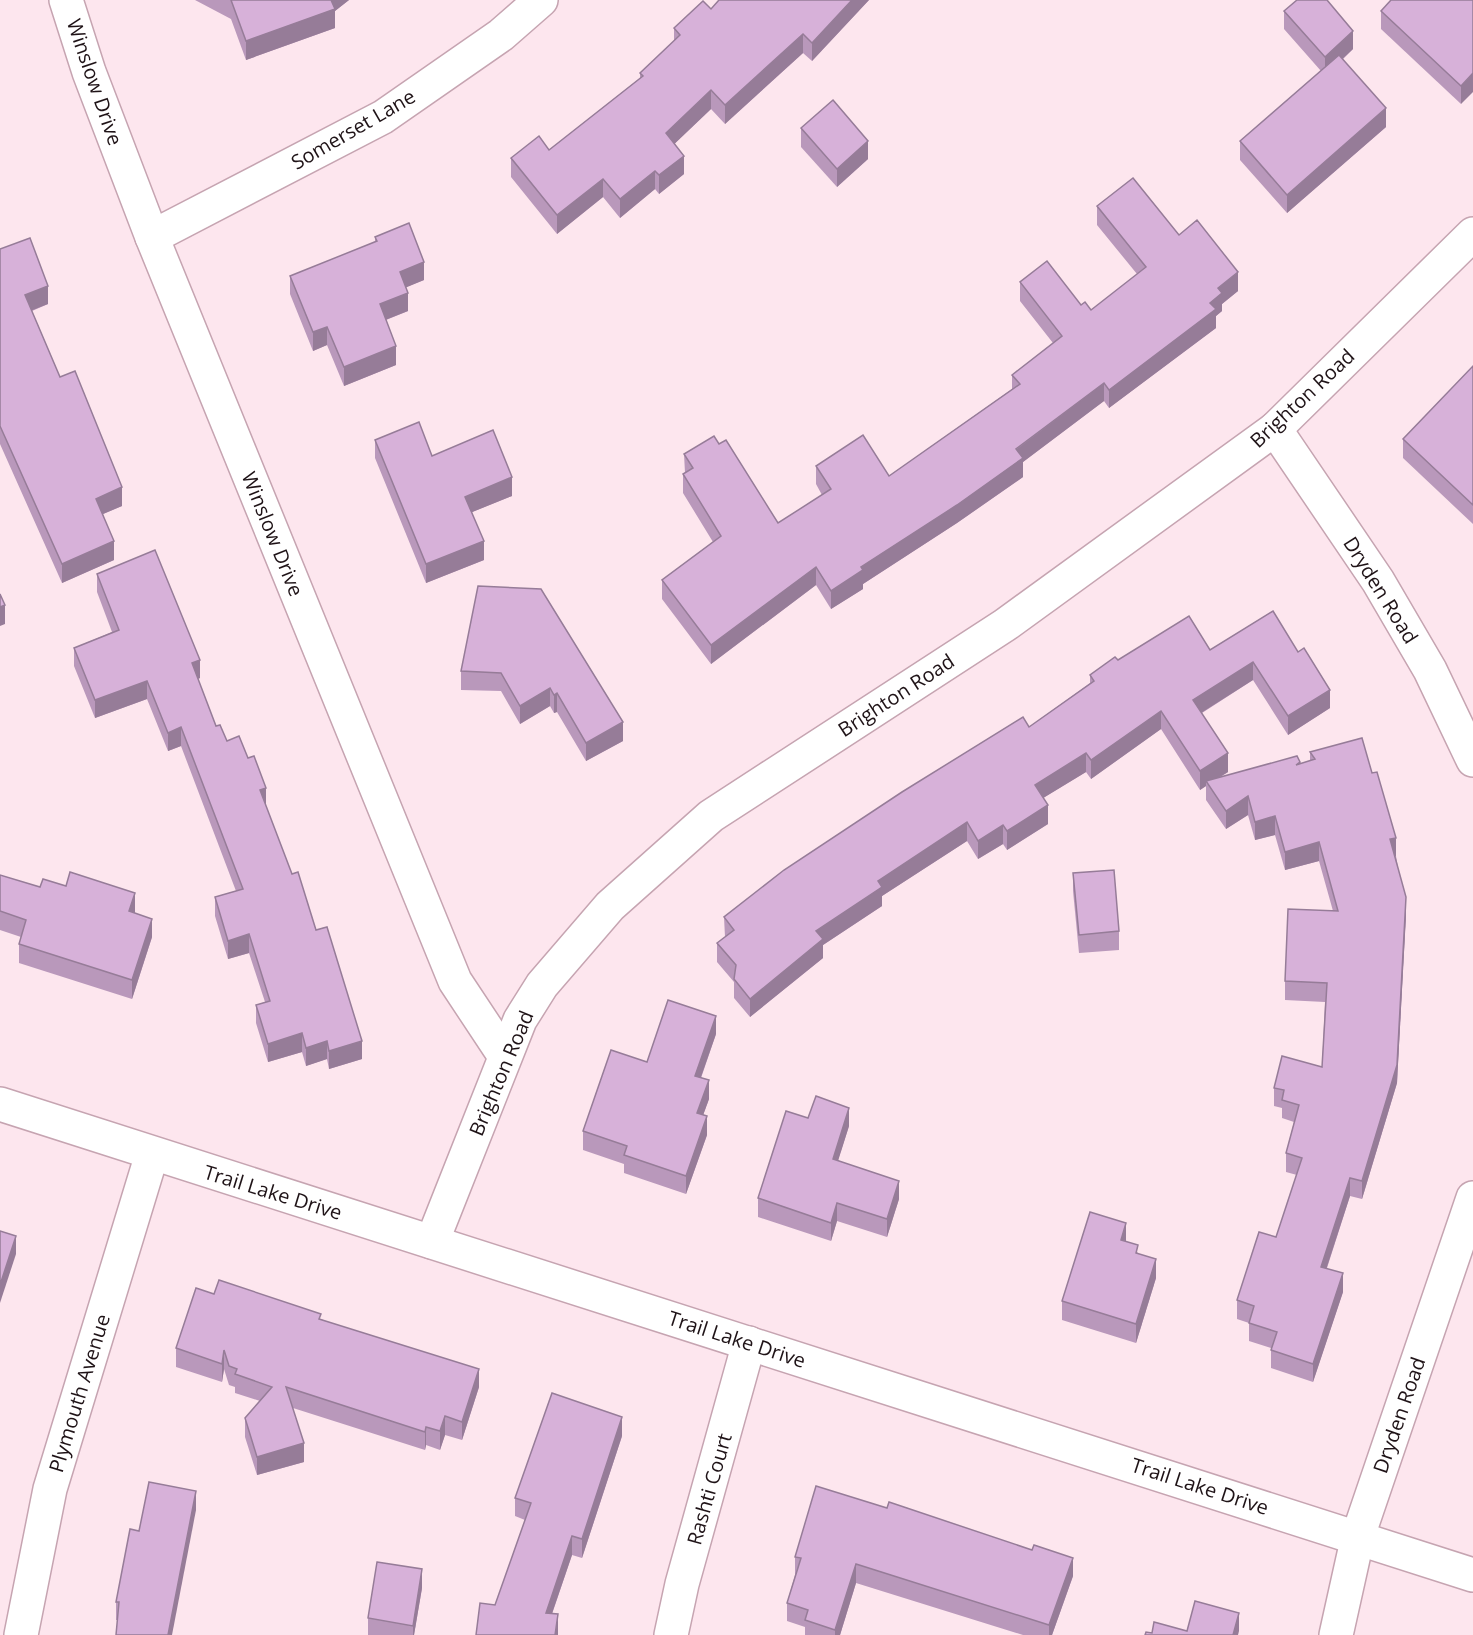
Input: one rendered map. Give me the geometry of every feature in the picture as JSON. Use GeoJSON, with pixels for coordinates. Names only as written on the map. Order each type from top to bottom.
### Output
{"type":"FeatureCollection","features":[{"type":"Feature","properties":{"kind":"street","name":"Winslow Drive"},"geometry":{"type":"LineString","coordinates":[[66,0],[89,72],[152,237],[455,981],[504,1056]]}},
{"type":"Feature","properties":{"kind":"street","name":"Somerset Lane"},"geometry":{"type":"LineString","coordinates":[[152,237],[383,117],[501,35],[541,0]]}},
{"type":"Feature","properties":{"kind":"street","name":"Brighton Road"},"geometry":{"type":"LineString","coordinates":[[432,1242],[504,1056],[531,1003],[562,961],[610,906],[711,816],[1005,625],[1275,429],[1473,234]]}},
{"type":"Feature","properties":{"kind":"street","name":"Dryden Road"},"geometry":{"type":"LineString","coordinates":[[1275,429],[1378,581],[1430,670],[1473,760]]}},
{"type":"Feature","properties":{"kind":"street","name":"Trail Lake Drive"},"geometry":{"type":"LineString","coordinates":[[0,1104],[1358,1536],[1473,1575]]}},
{"type":"Feature","properties":{"kind":"street","name":"Plymouth Avenue"},"geometry":{"type":"LineString","coordinates":[[21,1635],[50,1489],[152,1154]]}},
{"type":"Feature","properties":{"kind":"street","name":"Dryden Road"},"geometry":{"type":"LineString","coordinates":[[1336,1635],[1358,1536],[1473,1198]]}},
{"type":"Feature","properties":{"kind":"street","name":"Rashti Court"},"geometry":{"type":"LineString","coordinates":[[671,1635],[682,1584],[749,1343]]}},
{"type":"Feature","properties":{"kind":"building"},"geometry":{"type":"Polygon","coordinates":[[[231,0],[331,0],[335,9],[246,41],[231,0]]]}},
{"type":"Feature","properties":{"kind":"building"},"geometry":{"type":"Polygon","coordinates":[[[719,0],[852,0],[812,43],[803,34],[725,105],[711,90],[666,133],[684,156],[659,175],[655,171],[620,199],[603,179],[557,215],[511,158],[539,136],[549,150],[643,76],[640,73],[680,35],[674,28],[703,1],[711,9],[719,0]]]}},
{"type":"Feature","properties":{"kind":"building"},"geometry":{"type":"Polygon","coordinates":[[[1297,0],[1327,0],[1353,31],[1325,57],[1284,11],[1297,0]]]}},
{"type":"Feature","properties":{"kind":"building"},"geometry":{"type":"Polygon","coordinates":[[[1391,0],[1473,0],[1473,73],[1461,86],[1381,11],[1391,0]]]}},
{"type":"Feature","properties":{"kind":"building"},"geometry":{"type":"Polygon","coordinates":[[[1339,55],[1386,108],[1287,195],[1240,141],[1339,55]]]}},
{"type":"Feature","properties":{"kind":"building"},"geometry":{"type":"Polygon","coordinates":[[[833,100],[868,141],[837,169],[801,128],[833,100]]]}},
{"type":"Feature","properties":{"kind":"building"},"geometry":{"type":"Polygon","coordinates":[[[1133,178],[1179,235],[1197,220],[1238,272],[1218,288],[1222,293],[1210,303],[1216,309],[1109,390],[1104,383],[1016,449],[1023,458],[957,505],[861,567],[863,570],[831,591],[816,567],[711,645],[662,580],[721,536],[683,474],[693,468],[684,454],[714,436],[719,444],[726,440],[778,523],[831,489],[816,466],[863,435],[889,476],[1020,384],[1012,375],[1062,336],[1020,282],[1047,261],[1081,305],[1085,302],[1091,310],[1146,267],[1097,206],[1133,178]]]}},
{"type":"Feature","properties":{"kind":"building"},"geometry":{"type":"Polygon","coordinates":[[[409,223],[424,262],[400,272],[408,293],[380,304],[396,346],[344,367],[327,327],[313,332],[290,276],[377,241],[375,237],[409,223]]]}},
{"type":"Feature","properties":{"kind":"building"},"geometry":{"type":"Polygon","coordinates":[[[30,238],[48,286],[25,295],[60,377],[75,371],[122,487],[96,499],[114,541],[62,564],[0,426],[0,249],[30,238]]]}},
{"type":"Feature","properties":{"kind":"building"},"geometry":{"type":"Polygon","coordinates":[[[1473,366],[1473,505],[1403,439],[1473,366]]]}},
{"type":"Feature","properties":{"kind":"building"},"geometry":{"type":"Polygon","coordinates":[[[419,422],[432,456],[493,430],[512,477],[465,497],[484,541],[426,564],[375,440],[419,422]]]}},
{"type":"Feature","properties":{"kind":"building"},"geometry":{"type":"Polygon","coordinates":[[[155,550],[200,660],[192,663],[216,726],[220,725],[227,741],[239,736],[248,758],[254,756],[266,788],[260,790],[292,874],[298,872],[316,930],[327,927],[362,1041],[329,1051],[327,1041],[306,1048],[302,1033],[268,1044],[256,1005],[270,1001],[249,934],[228,941],[215,897],[243,889],[181,727],[168,733],[147,681],[95,700],[74,648],[119,630],[97,574],[155,550]]]}},
{"type":"Feature","properties":{"kind":"building"},"geometry":{"type":"Polygon","coordinates":[[[478,586],[541,589],[623,722],[586,743],[557,693],[554,695],[550,688],[520,706],[501,673],[461,671],[478,586]]]}},
{"type":"Feature","properties":{"kind":"building"},"geometry":{"type":"Polygon","coordinates":[[[0,594],[5,605],[0,607],[0,594]]]}},
{"type":"Feature","properties":{"kind":"building"},"geometry":{"type":"Polygon","coordinates":[[[1273,611],[1298,652],[1304,648],[1330,690],[1288,716],[1253,662],[1193,700],[1228,753],[1200,771],[1161,711],[1091,760],[1086,753],[1035,785],[1048,805],[1007,831],[1003,825],[978,841],[967,822],[878,881],[882,887],[816,931],[823,939],[750,999],[734,979],[736,965],[717,943],[734,930],[724,917],[784,870],[902,792],[1023,717],[1029,727],[1094,681],[1090,675],[1115,657],[1118,660],[1189,616],[1210,650],[1273,611]]]}},
{"type":"Feature","properties":{"kind":"building"},"geometry":{"type":"Polygon","coordinates":[[[1362,738],[1372,773],[1377,772],[1396,838],[1390,839],[1406,897],[1397,1065],[1362,1181],[1350,1178],[1321,1267],[1343,1273],[1313,1364],[1271,1350],[1277,1332],[1249,1323],[1254,1306],[1237,1300],[1259,1232],[1276,1237],[1302,1158],[1286,1153],[1299,1105],[1282,1100],[1284,1090],[1274,1088],[1282,1056],[1322,1067],[1327,983],[1285,981],[1288,909],[1338,911],[1319,842],[1285,852],[1275,816],[1255,822],[1248,796],[1226,811],[1206,781],[1297,756],[1300,762],[1296,765],[1315,759],[1310,752],[1362,738]]]}},
{"type":"Feature","properties":{"kind":"building"},"geometry":{"type":"Polygon","coordinates":[[[1114,870],[1119,931],[1079,935],[1073,873],[1114,870]]]}},
{"type":"Feature","properties":{"kind":"building"},"geometry":{"type":"Polygon","coordinates":[[[70,872],[135,893],[129,911],[152,919],[132,980],[19,944],[26,920],[0,911],[0,875],[40,887],[43,879],[66,886],[70,872]]]}},
{"type":"Feature","properties":{"kind":"building"},"geometry":{"type":"Polygon","coordinates":[[[668,1000],[716,1016],[695,1076],[709,1080],[697,1113],[707,1116],[686,1176],[624,1155],[627,1146],[583,1131],[611,1050],[647,1062],[668,1000]]]}},
{"type":"Feature","properties":{"kind":"building"},"geometry":{"type":"Polygon","coordinates":[[[816,1096],[849,1108],[833,1159],[899,1181],[887,1219],[837,1203],[831,1223],[758,1198],[786,1111],[808,1118],[816,1096]]]}},
{"type":"Feature","properties":{"kind":"building"},"geometry":{"type":"Polygon","coordinates":[[[1090,1212],[1126,1223],[1121,1240],[1138,1245],[1136,1253],[1156,1259],[1136,1324],[1062,1301],[1090,1212]]]}},
{"type":"Feature","properties":{"kind":"building"},"geometry":{"type":"Polygon","coordinates":[[[0,1231],[16,1236],[0,1285],[0,1231]]]}},
{"type":"Feature","properties":{"kind":"building"},"geometry":{"type":"Polygon","coordinates":[[[219,1280],[321,1314],[319,1319],[479,1369],[462,1422],[445,1416],[440,1431],[426,1427],[425,1432],[286,1387],[304,1443],[257,1457],[245,1418],[272,1387],[235,1374],[237,1369],[229,1366],[224,1350],[222,1364],[176,1348],[196,1288],[214,1294],[219,1280]]]}},
{"type":"Feature","properties":{"kind":"building"},"geometry":{"type":"Polygon","coordinates":[[[552,1393],[622,1417],[582,1539],[572,1536],[546,1613],[558,1614],[555,1635],[476,1635],[480,1603],[495,1605],[531,1503],[515,1498],[552,1393]]]}},
{"type":"Feature","properties":{"kind":"building"},"geometry":{"type":"Polygon","coordinates":[[[149,1482],[196,1491],[168,1635],[116,1635],[119,1602],[116,1602],[130,1529],[139,1531],[149,1482]]]}},
{"type":"Feature","properties":{"kind":"building"},"geometry":{"type":"Polygon","coordinates":[[[816,1486],[887,1508],[889,1502],[1032,1550],[1034,1545],[1073,1558],[1049,1625],[856,1564],[835,1630],[805,1620],[808,1610],[787,1603],[801,1558],[795,1557],[816,1486]]]}},
{"type":"Feature","properties":{"kind":"building"},"geometry":{"type":"Polygon","coordinates":[[[377,1562],[422,1569],[413,1626],[368,1618],[377,1562]]]}},
{"type":"Feature","properties":{"kind":"building"},"geometry":{"type":"Polygon","coordinates":[[[1195,1601],[1239,1613],[1233,1635],[1145,1635],[1146,1632],[1152,1633],[1154,1622],[1187,1631],[1195,1601]]]}}]}
